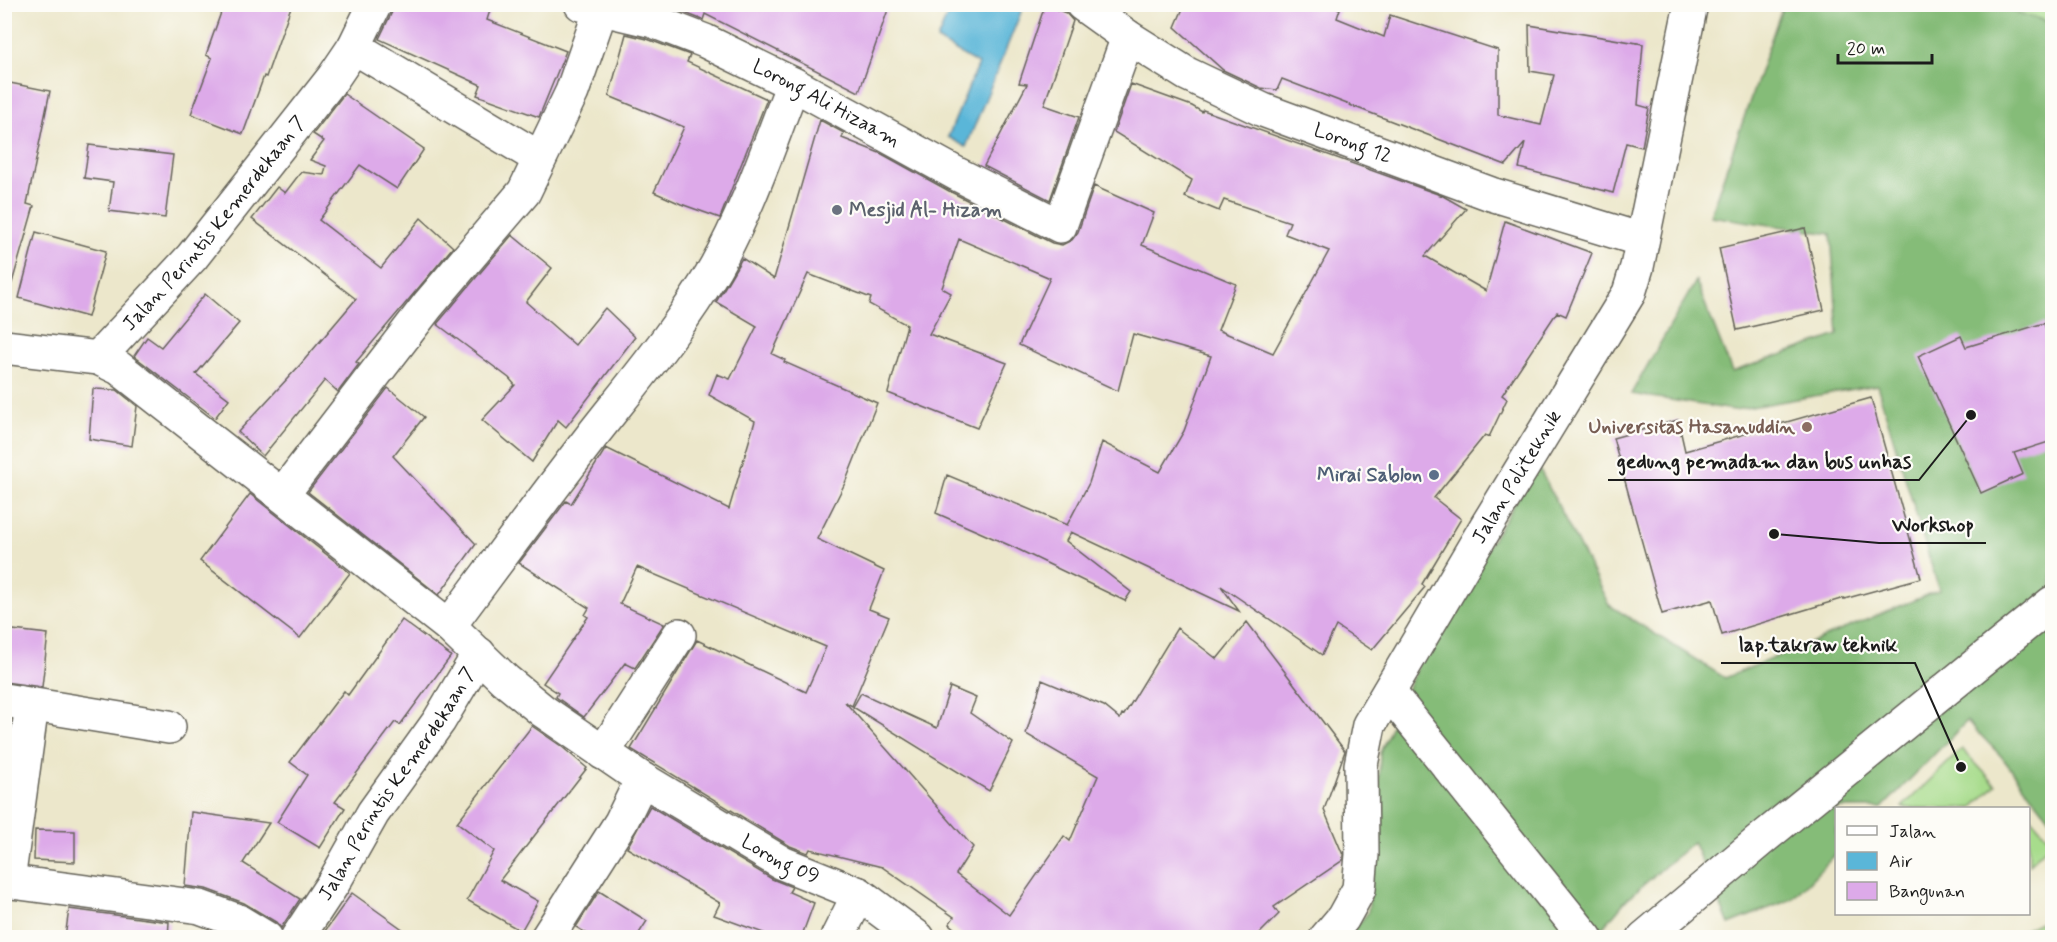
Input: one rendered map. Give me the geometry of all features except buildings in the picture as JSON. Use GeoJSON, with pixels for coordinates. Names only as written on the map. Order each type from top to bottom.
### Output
{"type":"FeatureCollection","features":[{"type":"Feature","properties":{"kind":"street","name":"Jalan Perintis Kemerdekaan 7"},"geometry":{"type":"LineString","coordinates":[[98,358],[192,257],[333,78],[354,47],[375,4]]}},
{"type":"Feature","properties":{"kind":"street","name":"Lorong 12"},"geometry":{"type":"LineString","coordinates":[[1082,4],[1128,37],[1187,74],[1263,110],[1491,194],[1642,240]]}},
{"type":"Feature","properties":{"kind":"street","name":"Jalan Politeknik"},"geometry":{"type":"LineString","coordinates":[[1342,931],[1359,889],[1362,855],[1361,765],[1370,725],[1486,528],[1629,293],[1637,267],[1691,4]]}},
{"type":"Feature","properties":{"kind":"street"},"geometry":{"type":"LineString","coordinates":[[282,495],[428,305],[524,192],[572,92],[591,7]]}},
{"type":"Feature","properties":{"kind":"street","name":"Lorong Ali Hizaam"},"geometry":{"type":"LineString","coordinates":[[591,7],[653,21],[705,41],[793,84],[957,174],[1060,226],[1128,37]]}},
{"type":"Feature","properties":{"kind":"street"},"geometry":{"type":"LineString","coordinates":[[354,47],[539,158]]}},
{"type":"Feature","properties":{"kind":"street"},"geometry":{"type":"LineString","coordinates":[[449,626],[692,305],[716,266],[740,218],[793,84]]}},
{"type":"Feature","properties":{"kind":"street"},"geometry":{"type":"LineString","coordinates":[[4,347],[98,358],[119,368],[449,626],[479,654]]}},
{"type":"Feature","properties":{"kind":"street"},"geometry":{"type":"LineString","coordinates":[[1644,938],[2052,603]]}},
{"type":"Feature","properties":{"kind":"street"},"geometry":{"type":"LineString","coordinates":[[603,753],[679,635]]}},
{"type":"Feature","properties":{"kind":"street","name":"Jalan Perintis Kemerdekaan 7"},"geometry":{"type":"LineString","coordinates":[[297,938],[334,882],[373,813],[439,721],[479,654],[505,680],[543,711],[642,779]]}},
{"type":"Feature","properties":{"kind":"street"},"geometry":{"type":"LineString","coordinates":[[1389,692],[1586,938]]}},
{"type":"Feature","properties":{"kind":"street"},"geometry":{"type":"LineString","coordinates":[[169,727],[18,702],[6,881],[201,907],[238,921],[266,938]]}},
{"type":"Feature","properties":{"kind":"street"},"geometry":{"type":"LineString","coordinates":[[547,938],[621,822],[642,779]]}},
{"type":"Feature","properties":{"kind":"street","name":"Lorong 09"},"geometry":{"type":"LineString","coordinates":[[642,779],[782,862],[859,894],[881,908],[918,938]]}},
{"type":"Feature","properties":{"kind":"street"},"geometry":{"type":"LineString","coordinates":[[837,938],[859,894]]}},
{"type":"Feature","properties":{"kind":"green space","name":"Universitas Hasanuddin"},"geometry":{"type":"Polygon","coordinates":[[[1783,5],[1992,5],[2052,23],[2052,822],[2001,756],[1967,721],[1883,807],[1835,807],[1835,855],[1792,899],[1729,924],[1693,842],[1627,899],[1595,937],[1346,938],[1368,913],[1377,828],[1380,753],[1425,648],[1538,466],[1609,605],[1725,678],[1939,590],[1877,385],[1734,410],[1631,394],[1696,281],[1732,372],[1838,335],[1831,234],[1710,216],[1783,5]]]}},
{"type":"Feature","properties":{"kind":"green space"},"geometry":{"type":"Polygon","coordinates":[[[1992,5],[2052,5],[2052,23],[1992,5]]]}},
{"type":"Feature","properties":{"kind":"green space"},"geometry":{"type":"Polygon","coordinates":[[[1962,749],[1996,785],[1973,807],[1902,807],[1962,749]]]}},
{"type":"Feature","properties":{"kind":"green space"},"geometry":{"type":"Polygon","coordinates":[[[2030,816],[2052,842],[2030,863],[2030,816]]]}},
{"type":"Feature","properties":{"kind":"green space"},"geometry":{"type":"Polygon","coordinates":[[[2052,916],[2052,937],[2011,937],[2052,916]]]}},
{"type":"Feature","properties":{"kind":"water"},"geometry":{"type":"Polygon","coordinates":[[[952,4],[1024,5],[966,147],[948,137],[978,64],[937,40],[952,4]]]}},
{"type":"Feature","properties":{"kind":"place","name":"Mesjid Al- Hizam"},"geometry":{"type":"Point","coordinates":[837,210]}},
{"type":"Feature","properties":{"kind":"place","name":"gedung pemadam dan bus unhas"},"geometry":{"type":"Point","coordinates":[1971,415]}},
{"type":"Feature","properties":{"kind":"place","name":"Universitas Hasanuddin"},"geometry":{"type":"Point","coordinates":[1807,427]}},
{"type":"Feature","properties":{"kind":"place","name":"Mirai Sablon"},"geometry":{"type":"Point","coordinates":[1434,475]}},
{"type":"Feature","properties":{"kind":"place","name":"Workshop"},"geometry":{"type":"Point","coordinates":[1774,534]}},
{"type":"Feature","properties":{"kind":"place","name":"lap.takraw teknik"},"geometry":{"type":"Point","coordinates":[1961,767]}}]}
